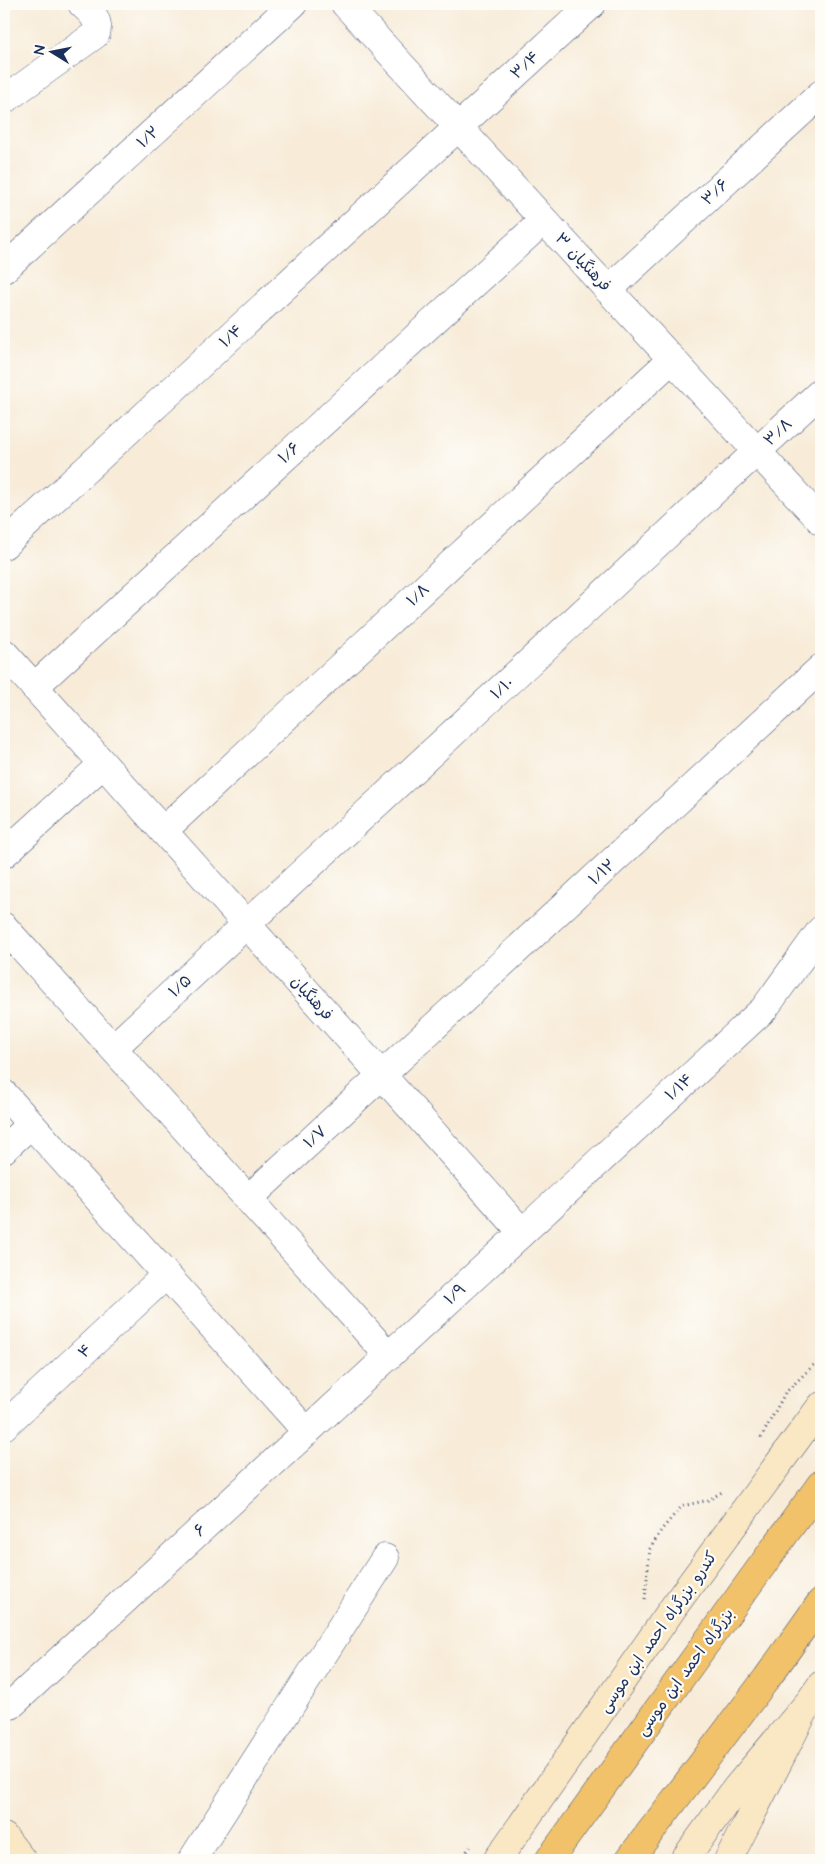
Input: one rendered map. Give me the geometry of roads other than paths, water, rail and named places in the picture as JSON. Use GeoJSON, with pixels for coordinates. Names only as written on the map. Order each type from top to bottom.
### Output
{"type":"FeatureCollection","features":[{"type":"Feature","properties":{"kind":"highway","name":"بزرگراه احمد ابن موسی"},"geometry":{"type":"LineString","coordinates":[[550,1860],[821,1484]]}},
{"type":"Feature","properties":{"kind":"highway"},"geometry":{"type":"LineString","coordinates":[[629,1860],[767,1678],[821,1602]]}},
{"type":"Feature","properties":{"kind":"main road","name":"کندرو بزرگراه احمد ابن موسی"},"geometry":{"type":"LineString","coordinates":[[498,1860],[675,1605],[821,1406]]}},
{"type":"Feature","properties":{"kind":"main road"},"geometry":{"type":"LineString","coordinates":[[684,1860],[737,1787],[815,1694]]}},
{"type":"Feature","properties":{"kind":"main road"},"geometry":{"type":"LineString","coordinates":[[728,1860],[815,1694]]}},
{"type":"Feature","properties":{"kind":"main road"},"geometry":{"type":"LineString","coordinates":[[4,1837],[22,1860]]}},
{"type":"Feature","properties":{"kind":"street"},"geometry":{"type":"LineString","coordinates":[[4,100],[96,34],[97,20],[82,4]]}},
{"type":"Feature","properties":{"kind":"street","name":"۱/۲"},"geometry":{"type":"LineString","coordinates":[[4,270],[293,4]]}},
{"type":"Feature","properties":{"kind":"street","name":"فرهنگیان ۳"},"geometry":{"type":"LineString","coordinates":[[345,4],[821,521]]}},
{"type":"Feature","properties":{"kind":"street","name":"۳/۴"},"geometry":{"type":"LineString","coordinates":[[458,127],[592,4]]}},
{"type":"Feature","properties":{"kind":"street","name":"۳/۶"},"geometry":{"type":"LineString","coordinates":[[608,290],[821,94]]}},
{"type":"Feature","properties":{"kind":"street","name":"۱/۴"},"geometry":{"type":"LineString","coordinates":[[4,545],[458,127]]}},
{"type":"Feature","properties":{"kind":"street","name":"۱/۶"},"geometry":{"type":"LineString","coordinates":[[34,687],[544,220]]}},
{"type":"Feature","properties":{"kind":"street","name":"۱/۸"},"geometry":{"type":"LineString","coordinates":[[163,831],[672,359]]}},
{"type":"Feature","properties":{"kind":"street","name":"۳/۸"},"geometry":{"type":"LineString","coordinates":[[757,451],[821,392]]}},
{"type":"Feature","properties":{"kind":"street","name":"۱/۱۰"},"geometry":{"type":"LineString","coordinates":[[246,924],[757,451]]}},
{"type":"Feature","properties":{"kind":"street","name":"فرهنگیان"},"geometry":{"type":"LineString","coordinates":[[4,653],[522,1232]]}},
{"type":"Feature","properties":{"kind":"street","name":"۱/۱۲"},"geometry":{"type":"LineString","coordinates":[[382,1076],[821,668]]}},
{"type":"Feature","properties":{"kind":"street"},"geometry":{"type":"LineString","coordinates":[[4,854],[102,764]]}},
{"type":"Feature","properties":{"kind":"street","name":"۱/۵"},"geometry":{"type":"LineString","coordinates":[[113,1048],[246,924]]}},
{"type":"Feature","properties":{"kind":"street"},"geometry":{"type":"LineString","coordinates":[[4,927],[389,1356]]}},
{"type":"Feature","properties":{"kind":"street","name":"۱/۱۴"},"geometry":{"type":"LineString","coordinates":[[522,1232],[764,1009],[821,930]]}},
{"type":"Feature","properties":{"kind":"street","name":"۱/۷"},"geometry":{"type":"LineString","coordinates":[[248,1199],[382,1076]]}},
{"type":"Feature","properties":{"kind":"street"},"geometry":{"type":"LineString","coordinates":[[4,1094],[307,1432]]}},
{"type":"Feature","properties":{"kind":"street"},"geometry":{"type":"LineString","coordinates":[[4,1149],[30,1124]]}},
{"type":"Feature","properties":{"kind":"street","name":"۱/۹"},"geometry":{"type":"LineString","coordinates":[[389,1356],[522,1232]]}},
{"type":"Feature","properties":{"kind":"street","name":"۴"},"geometry":{"type":"LineString","coordinates":[[4,1426],[166,1275]]}},
{"type":"Feature","properties":{"kind":"street","name":"۶"},"geometry":{"type":"LineString","coordinates":[[12,1705],[389,1356]]}},
{"type":"Feature","properties":{"kind":"street"},"geometry":{"type":"LineString","coordinates":[[192,1860],[385,1558]]}}]}
